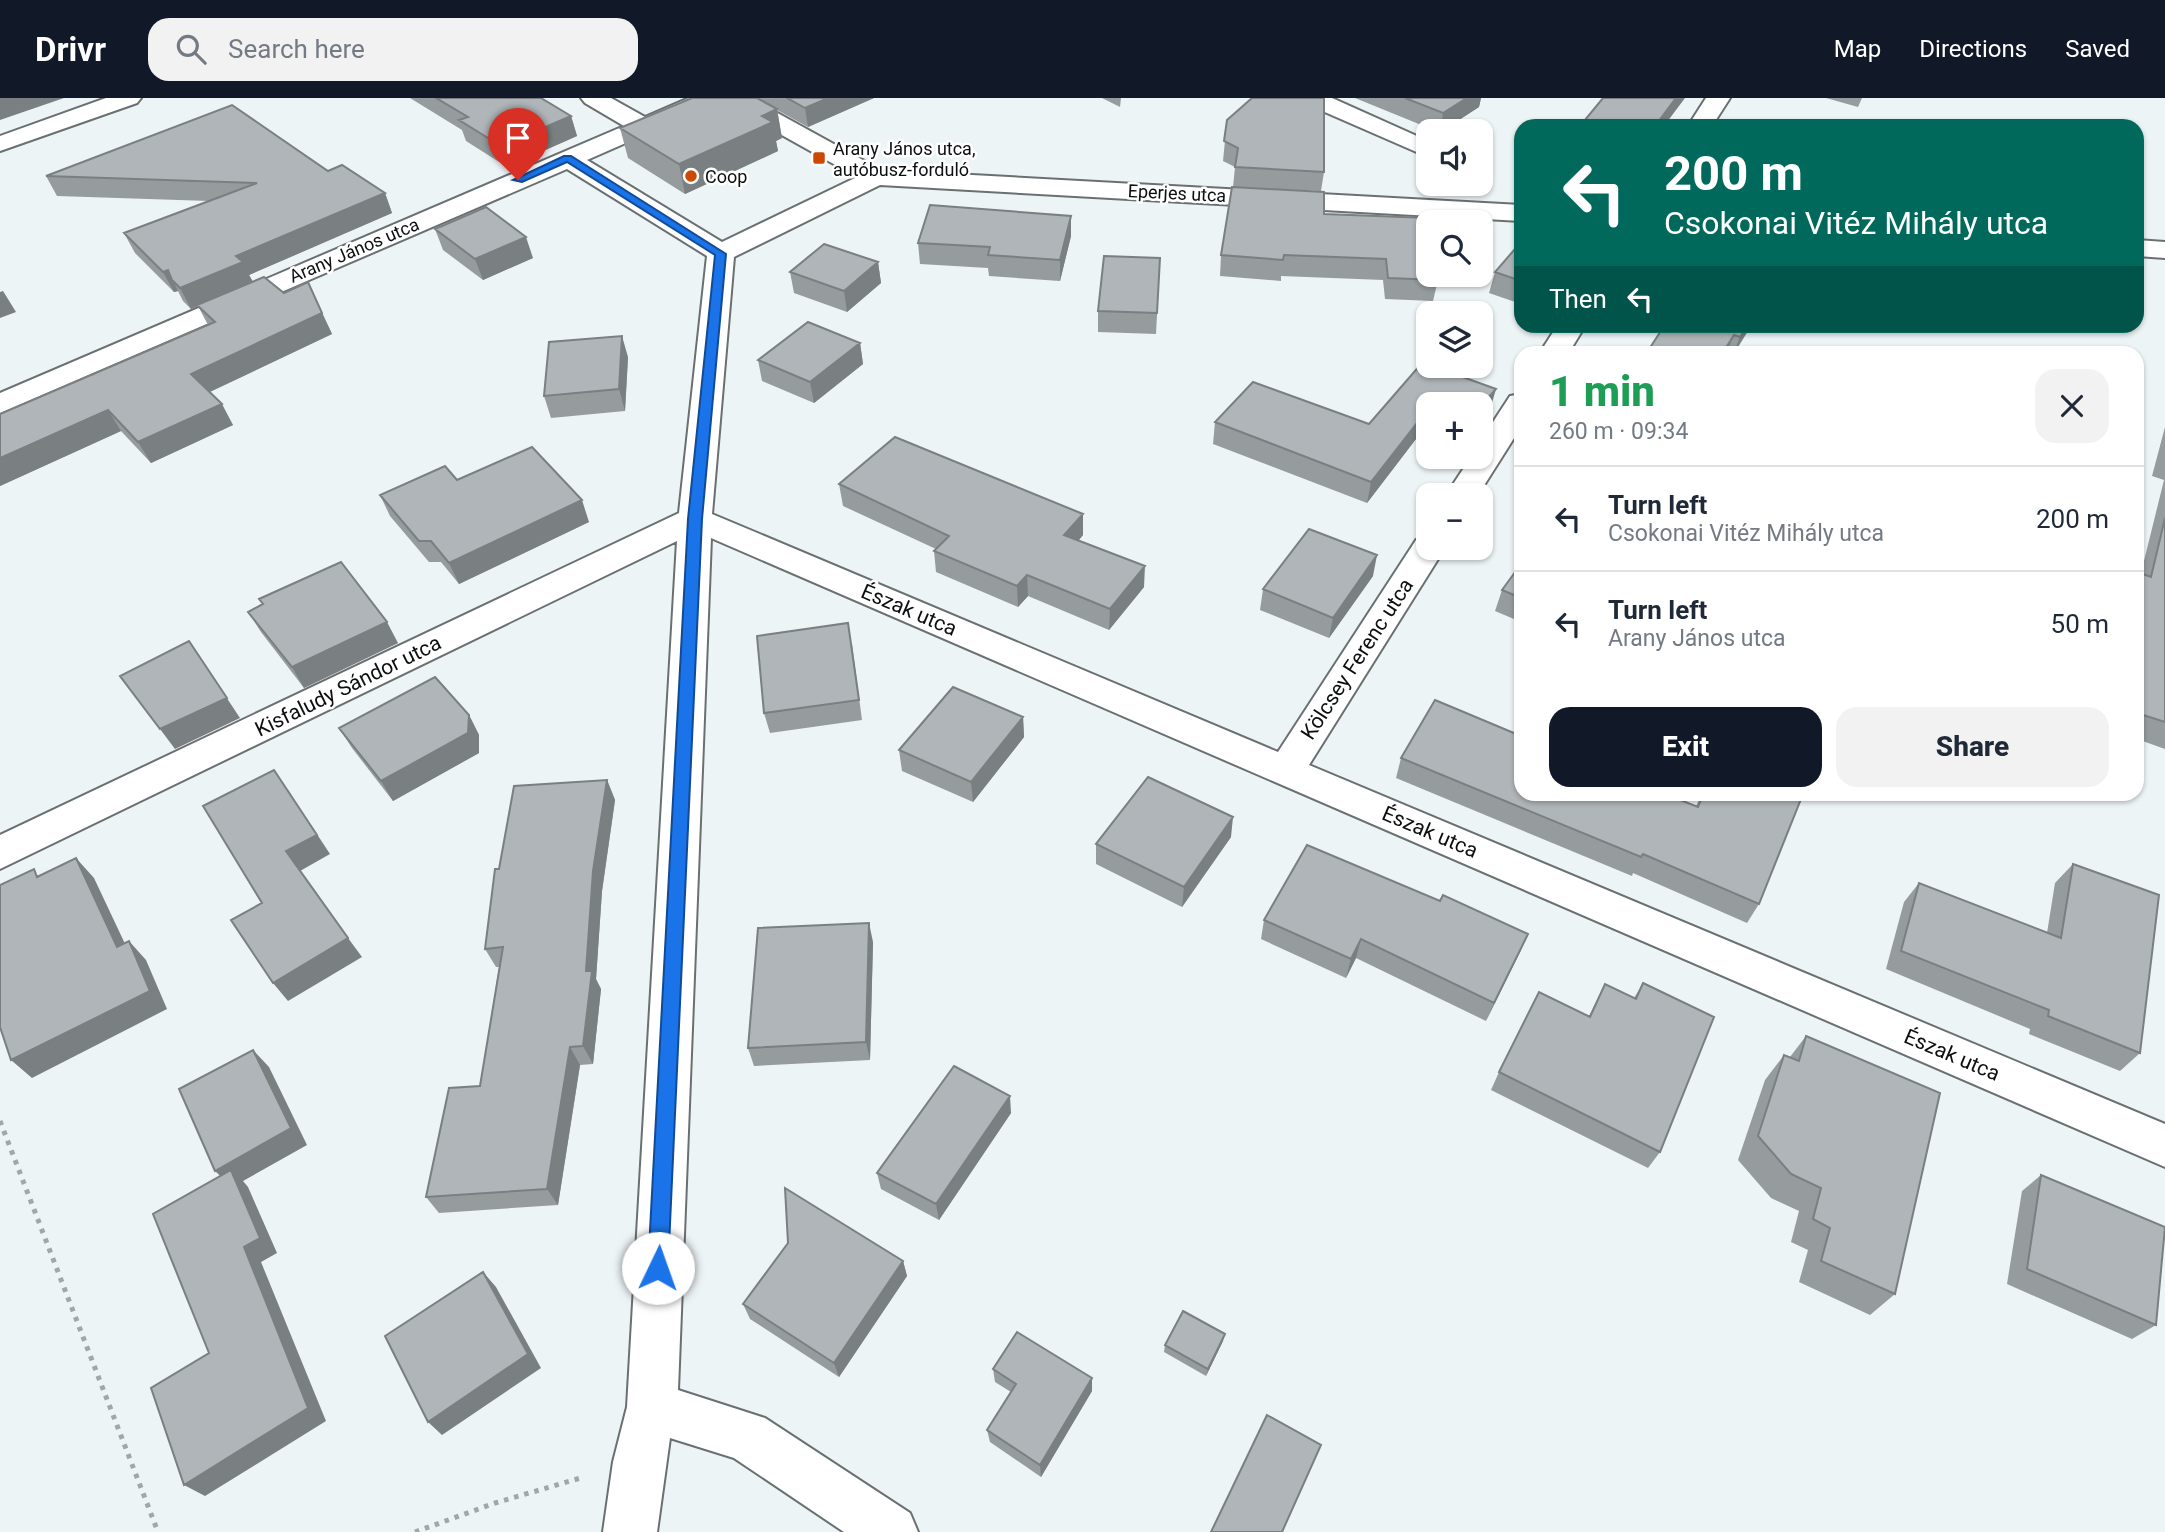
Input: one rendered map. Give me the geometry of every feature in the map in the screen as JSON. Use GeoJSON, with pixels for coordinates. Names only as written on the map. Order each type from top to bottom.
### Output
{"type":"FeatureCollection","features":[{"type":"Feature","properties":{"kind":"street"},"geometry":{"type":"LineString","coordinates":[[0,144],[129,98]]}},
{"type":"Feature","properties":{"kind":"street"},"geometry":{"type":"LineString","coordinates":[[593,98],[643,127]]}},
{"type":"Feature","properties":{"kind":"street","name":"Arany János utca"},"geometry":{"type":"LineString","coordinates":[[0,404],[709,98]]}},
{"type":"Feature","properties":{"kind":"street"},"geometry":{"type":"LineString","coordinates":[[732,98],[876,177]]}},
{"type":"Feature","properties":{"kind":"street"},"geometry":{"type":"LineString","coordinates":[[1312,98],[1416,144]]}},
{"type":"Feature","properties":{"kind":"street"},"geometry":{"type":"LineString","coordinates":[[1704,119],[1718,98]]}},
{"type":"Feature","properties":{"kind":"street"},"geometry":{"type":"LineString","coordinates":[[567,158],[721,254]]}},
{"type":"Feature","properties":{"kind":"street"},"geometry":{"type":"LineString","coordinates":[[721,254],[876,177]]}},
{"type":"Feature","properties":{"kind":"street","name":"Eperjes utca"},"geometry":{"type":"LineString","coordinates":[[876,177],[1472,197],[1514,211]]}},
{"type":"Feature","properties":{"kind":"street"},"geometry":{"type":"LineString","coordinates":[[2144,248],[2165,250]]}},
{"type":"Feature","properties":{"kind":"street"},"geometry":{"type":"LineString","coordinates":[[630,1532],[639,1462],[652,1407],[695,519],[721,254]]}},
{"type":"Feature","properties":{"kind":"street"},"geometry":{"type":"LineString","coordinates":[[1470,483],[1514,414]]}},
{"type":"Feature","properties":{"kind":"street","name":"Észak utca"},"geometry":{"type":"LineString","coordinates":[[695,519],[2165,1146]]}},
{"type":"Feature","properties":{"kind":"street","name":"Kisfaludy Sándor utca"},"geometry":{"type":"LineString","coordinates":[[0,853],[695,519]]}},
{"type":"Feature","properties":{"kind":"street","name":"Kölcsey Ferenc utca"},"geometry":{"type":"LineString","coordinates":[[1286,770],[1420,560]]}},
{"type":"Feature","properties":{"kind":"street"},"geometry":{"type":"LineString","coordinates":[[652,1407],[747,1436],[891,1532]]}},
{"type":"Feature","properties":{"kind":"path"},"geometry":{"type":"LineString","coordinates":[[0,1121],[158,1532]]}},
{"type":"Feature","properties":{"kind":"path"},"geometry":{"type":"LineString","coordinates":[[415,1532],[495,1503],[639,1462]]}},
{"type":"Feature","properties":{"kind":"building"},"geometry":{"type":"Polygon","coordinates":[[[436,98],[541,98],[571,116],[501,146],[459,120],[468,117],[436,98]]]}},
{"type":"Feature","properties":{"kind":"building"},"geometry":{"type":"Polygon","coordinates":[[[692,98],[757,98],[777,109],[762,116],[773,122],[679,164],[620,128],[692,98]]]}},
{"type":"Feature","properties":{"kind":"building"},"geometry":{"type":"Polygon","coordinates":[[[787,98],[828,98],[805,108],[787,98]]]}},
{"type":"Feature","properties":{"kind":"building"},"geometry":{"type":"Polygon","coordinates":[[[1252,98],[1324,98],[1324,172],[1235,167],[1238,148],[1224,141],[1227,120],[1252,98]]]}},
{"type":"Feature","properties":{"kind":"building"},"geometry":{"type":"Polygon","coordinates":[[[1405,98],[1467,98],[1443,113],[1405,98]]]}},
{"type":"Feature","properties":{"kind":"building"},"geometry":{"type":"Polygon","coordinates":[[[1603,98],[1676,98],[1660,119],[1586,119],[1603,98]]]}},
{"type":"Feature","properties":{"kind":"building"},"geometry":{"type":"Polygon","coordinates":[[[232,105],[328,171],[342,165],[385,193],[236,256],[243,262],[180,288],[172,280],[168,270],[163,272],[124,233],[257,183],[46,176],[232,105]]]}},
{"type":"Feature","properties":{"kind":"building"},"geometry":{"type":"Polygon","coordinates":[[[1232,187],[1324,192],[1324,214],[1416,218],[1416,279],[1388,278],[1386,259],[1284,255],[1283,260],[1221,255],[1232,187]]]}},
{"type":"Feature","properties":{"kind":"building"},"geometry":{"type":"Polygon","coordinates":[[[930,205],[1071,216],[1060,260],[988,255],[990,247],[918,243],[930,205]]]}},
{"type":"Feature","properties":{"kind":"building"},"geometry":{"type":"Polygon","coordinates":[[[486,207],[526,237],[475,259],[435,229],[486,207]]]}},
{"type":"Feature","properties":{"kind":"building"},"geometry":{"type":"Polygon","coordinates":[[[824,244],[878,262],[844,291],[790,272],[824,244]]]}},
{"type":"Feature","properties":{"kind":"building"},"geometry":{"type":"Polygon","coordinates":[[[1514,250],[1514,279],[1495,272],[1514,250]]]}},
{"type":"Feature","properties":{"kind":"building"},"geometry":{"type":"Polygon","coordinates":[[[1104,256],[1160,258],[1157,313],[1098,311],[1104,256]]]}},
{"type":"Feature","properties":{"kind":"building"},"geometry":{"type":"Polygon","coordinates":[[[264,277],[284,293],[308,282],[322,313],[191,374],[222,404],[138,442],[108,410],[0,458],[0,414],[215,322],[197,305],[264,277]]]}},
{"type":"Feature","properties":{"kind":"building"},"geometry":{"type":"Polygon","coordinates":[[[808,322],[860,343],[810,382],[758,360],[808,322]]]}},
{"type":"Feature","properties":{"kind":"building"},"geometry":{"type":"Polygon","coordinates":[[[1660,333],[1743,333],[1740,337],[1734,335],[1727,346],[1651,346],[1660,333]]]}},
{"type":"Feature","properties":{"kind":"building"},"geometry":{"type":"Polygon","coordinates":[[[622,336],[619,389],[544,396],[549,342],[622,336]]]}},
{"type":"Feature","properties":{"kind":"building"},"geometry":{"type":"Polygon","coordinates":[[[1416,370],[1416,378],[1465,378],[1496,389],[1493,392],[1416,392],[1416,424],[1371,482],[1215,422],[1253,382],[1369,424],[1416,370]]]}},
{"type":"Feature","properties":{"kind":"building"},"geometry":{"type":"Polygon","coordinates":[[[895,437],[1083,514],[1064,535],[1145,566],[1110,609],[1027,575],[1017,586],[934,551],[949,536],[839,484],[895,437]]]}},
{"type":"Feature","properties":{"kind":"building"},"geometry":{"type":"Polygon","coordinates":[[[532,447],[582,500],[449,563],[431,541],[419,541],[380,495],[445,466],[457,480],[532,447]]]}},
{"type":"Feature","properties":{"kind":"building"},"geometry":{"type":"Polygon","coordinates":[[[2165,518],[2165,722],[2144,715],[2144,574],[2151,577],[2165,518]]]}},
{"type":"Feature","properties":{"kind":"building"},"geometry":{"type":"Polygon","coordinates":[[[1309,529],[1377,555],[1333,618],[1263,589],[1309,529]]]}},
{"type":"Feature","properties":{"kind":"building"},"geometry":{"type":"Polygon","coordinates":[[[341,562],[387,622],[292,667],[248,612],[263,604],[259,599],[341,562]]]}},
{"type":"Feature","properties":{"kind":"building"},"geometry":{"type":"Polygon","coordinates":[[[1514,574],[1514,595],[1502,590],[1514,574]]]}},
{"type":"Feature","properties":{"kind":"building"},"geometry":{"type":"Polygon","coordinates":[[[848,623],[859,700],[764,713],[757,636],[848,623]]]}},
{"type":"Feature","properties":{"kind":"building"},"geometry":{"type":"Polygon","coordinates":[[[189,641],[227,698],[160,729],[120,676],[189,641]]]}},
{"type":"Feature","properties":{"kind":"building"},"geometry":{"type":"Polygon","coordinates":[[[435,677],[469,715],[468,733],[381,781],[339,728],[435,677]]]}},
{"type":"Feature","properties":{"kind":"building"},"geometry":{"type":"Polygon","coordinates":[[[953,687],[1023,717],[971,782],[899,750],[953,687]]]}},
{"type":"Feature","properties":{"kind":"building"},"geometry":{"type":"Polygon","coordinates":[[[1435,700],[1514,733],[1514,801],[1683,801],[1698,807],[1700,801],[1800,801],[1759,904],[1643,854],[1641,857],[1401,758],[1435,700]]]}},
{"type":"Feature","properties":{"kind":"building"},"geometry":{"type":"Polygon","coordinates":[[[274,770],[317,835],[286,851],[348,938],[273,983],[231,920],[262,903],[203,806],[274,770]]]}},
{"type":"Feature","properties":{"kind":"building"},"geometry":{"type":"Polygon","coordinates":[[[1148,777],[1233,817],[1184,887],[1096,844],[1148,777]]]}},
{"type":"Feature","properties":{"kind":"building"},"geometry":{"type":"Polygon","coordinates":[[[607,780],[593,871],[586,971],[592,971],[583,1046],[570,1047],[547,1189],[426,1197],[449,1088],[480,1086],[503,947],[485,949],[495,869],[499,869],[514,786],[607,780]]]}},
{"type":"Feature","properties":{"kind":"building"},"geometry":{"type":"Polygon","coordinates":[[[1307,845],[1440,901],[1443,895],[1528,934],[1494,1003],[1361,939],[1351,959],[1264,920],[1307,845]]]}},
{"type":"Feature","properties":{"kind":"building"},"geometry":{"type":"Polygon","coordinates":[[[76,858],[117,947],[129,941],[150,991],[11,1060],[0,1027],[0,885],[34,869],[37,877],[76,858]]]}},
{"type":"Feature","properties":{"kind":"building"},"geometry":{"type":"Polygon","coordinates":[[[2073,864],[2159,895],[2140,1053],[2048,1016],[2049,1010],[1901,951],[1919,883],[2061,938],[2073,864]]]}},
{"type":"Feature","properties":{"kind":"building"},"geometry":{"type":"Polygon","coordinates":[[[869,923],[866,1042],[748,1048],[758,928],[869,923]]]}},
{"type":"Feature","properties":{"kind":"building"},"geometry":{"type":"Polygon","coordinates":[[[1643,983],[1714,1017],[1660,1152],[1499,1072],[1539,992],[1590,1017],[1605,984],[1636,999],[1643,983]]]}},
{"type":"Feature","properties":{"kind":"building"},"geometry":{"type":"Polygon","coordinates":[[[1806,1036],[1940,1093],[1895,1294],[1821,1261],[1830,1228],[1813,1219],[1821,1188],[1791,1174],[1758,1136],[1784,1055],[1799,1061],[1806,1036]]]}},
{"type":"Feature","properties":{"kind":"building"},"geometry":{"type":"Polygon","coordinates":[[[253,1050],[291,1128],[215,1171],[179,1089],[253,1050]]]}},
{"type":"Feature","properties":{"kind":"building"},"geometry":{"type":"Polygon","coordinates":[[[954,1066],[1010,1096],[936,1204],[877,1173],[954,1066]]]}},
{"type":"Feature","properties":{"kind":"building"},"geometry":{"type":"Polygon","coordinates":[[[231,1170],[260,1238],[244,1247],[308,1408],[184,1485],[151,1388],[209,1353],[153,1214],[231,1170]]]}},
{"type":"Feature","properties":{"kind":"building"},"geometry":{"type":"Polygon","coordinates":[[[2041,1175],[2165,1227],[2156,1325],[2027,1269],[2041,1175]]]}},
{"type":"Feature","properties":{"kind":"building"},"geometry":{"type":"Polygon","coordinates":[[[785,1188],[903,1261],[834,1363],[743,1304],[788,1243],[785,1188]]]}},
{"type":"Feature","properties":{"kind":"building"},"geometry":{"type":"Polygon","coordinates":[[[483,1272],[528,1354],[428,1422],[385,1336],[483,1272]]]}},
{"type":"Feature","properties":{"kind":"building"},"geometry":{"type":"Polygon","coordinates":[[[1183,1311],[1225,1334],[1208,1369],[1165,1345],[1183,1311]]]}},
{"type":"Feature","properties":{"kind":"building"},"geometry":{"type":"Polygon","coordinates":[[[1017,1332],[1092,1378],[1040,1465],[987,1430],[1016,1384],[993,1369],[1017,1332]]]}},
{"type":"Feature","properties":{"kind":"building"},"geometry":{"type":"Polygon","coordinates":[[[1267,1415],[1321,1445],[1282,1532],[1211,1532],[1267,1415]]]}},
{"type":"Feature","properties":{"kind":"place","name":"Arany János utca, autóbusz-forduló"},"geometry":{"type":"Point","coordinates":[819,158]}},
{"type":"Feature","properties":{"kind":"place","name":"Coop"},"geometry":{"type":"Point","coordinates":[691,176]}},
{"type":"Feature","properties":{"kind":"route"},"geometry":{"type":"LineString","coordinates":[[518,180],[567,158],[721,254],[695,519],[658,1268]]}}]}
